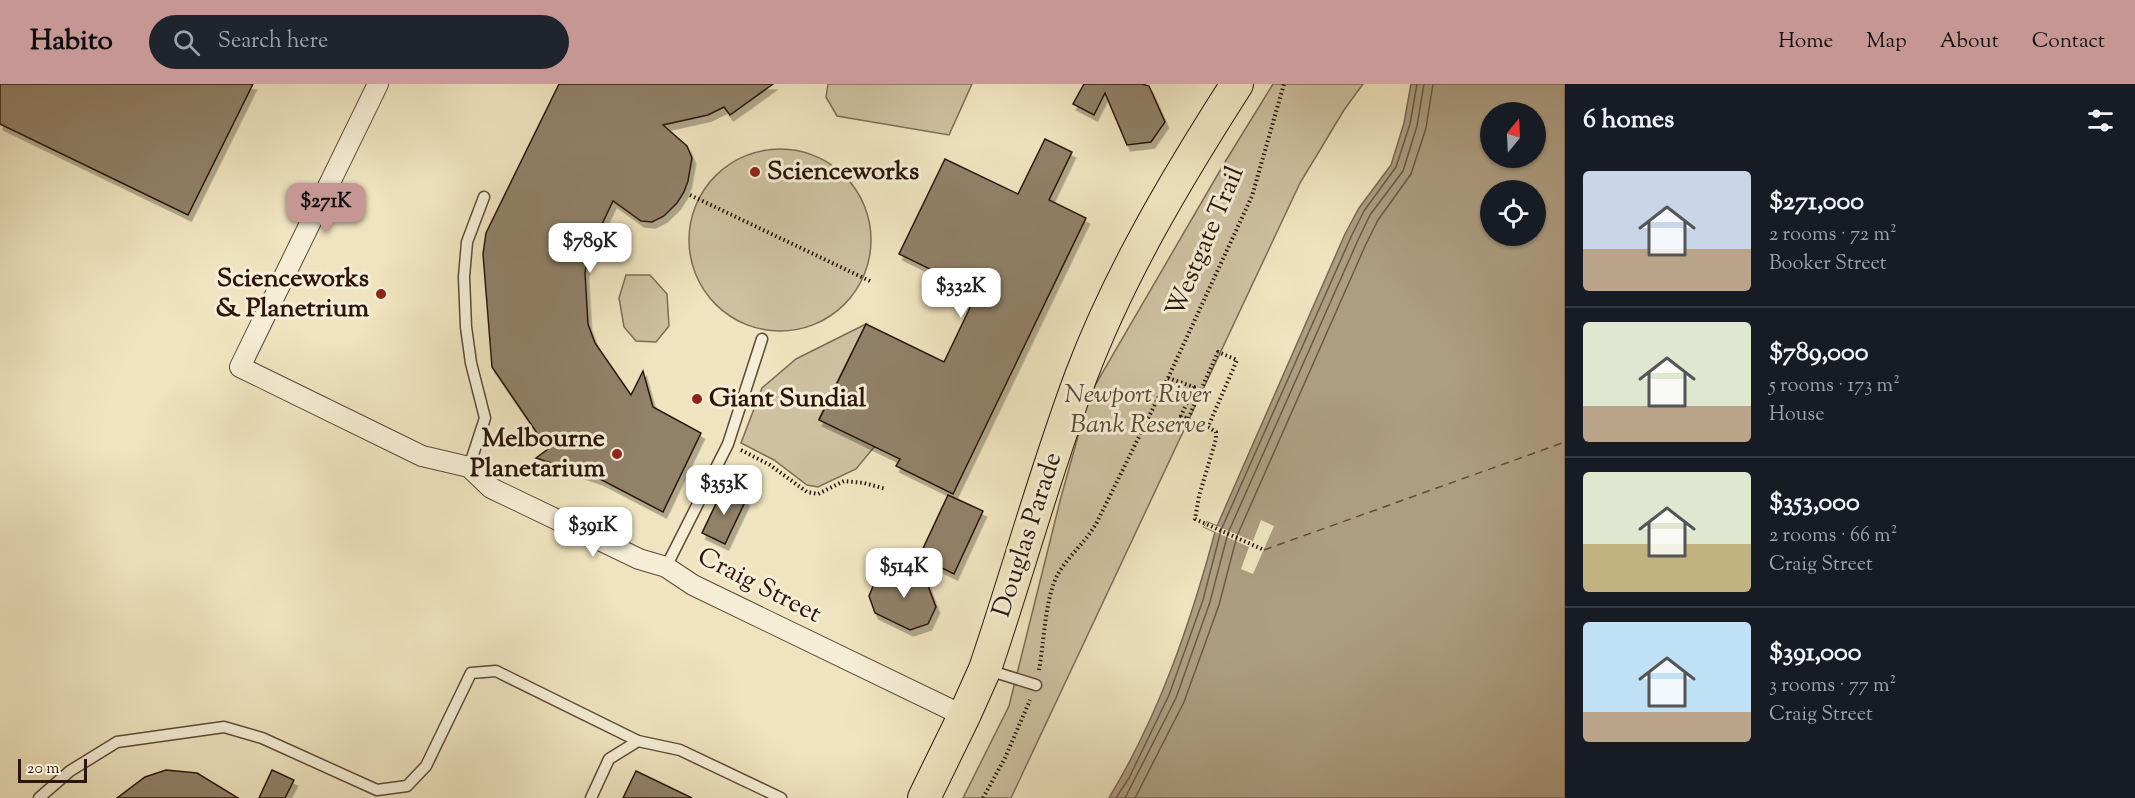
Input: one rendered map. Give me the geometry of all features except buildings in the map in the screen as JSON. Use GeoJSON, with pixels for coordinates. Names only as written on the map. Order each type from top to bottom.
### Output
{"type":"FeatureCollection","features":[{"type":"Feature","properties":{"kind":"main road","name":"Douglas Parade"},"geometry":{"type":"LineString","coordinates":[[924,798],[985,669],[1082,374],[1117,294],[1198,145],[1237,84]]}},
{"type":"Feature","properties":{"kind":"street"},"geometry":{"type":"LineString","coordinates":[[378,84],[240,368],[422,456],[469,467]]}},
{"type":"Feature","properties":{"kind":"street","name":"Craig Street"},"geometry":{"type":"LineString","coordinates":[[469,467],[491,488],[639,559],[666,567],[693,585],[964,716]]}},
{"type":"Feature","properties":{"kind":"lane"},"geometry":{"type":"LineString","coordinates":[[469,467],[485,418],[471,363],[466,327],[464,278],[467,242],[484,197]]}},
{"type":"Feature","properties":{"kind":"lane"},"geometry":{"type":"LineString","coordinates":[[666,567],[728,444],[762,339]]}},
{"type":"Feature","properties":{"kind":"lane"},"geometry":{"type":"LineString","coordinates":[[985,669],[1036,685]]}},
{"type":"Feature","properties":{"kind":"lane"},"geometry":{"type":"LineString","coordinates":[[39,798],[70,771],[117,742],[224,727],[262,738],[377,790],[407,786],[426,766],[471,673],[496,671],[638,741],[680,750],[781,798]]}},
{"type":"Feature","properties":{"kind":"lane"},"geometry":{"type":"LineString","coordinates":[[591,798],[609,759],[638,741]]}},
{"type":"Feature","properties":{"kind":"path","name":"Westgate Trail"},"geometry":{"type":"LineString","coordinates":[[983,798],[1005,758],[1036,685],[1055,580],[1092,531],[1252,196],[1284,84]]}},
{"type":"Feature","properties":{"kind":"path"},"geometry":{"type":"LineString","coordinates":[[690,195],[872,282]]}},
{"type":"Feature","properties":{"kind":"path"},"geometry":{"type":"LineString","coordinates":[[1167,378],[1194,387],[1181,416],[1188,419],[1218,352],[1237,360],[1208,427],[1216,432],[1216,439],[1199,496],[1195,519],[1264,550]]}},
{"type":"Feature","properties":{"kind":"path"},"geometry":{"type":"LineString","coordinates":[[728,444],[770,465],[807,492],[818,494],[844,482],[864,483],[886,489]]}},
{"type":"Feature","properties":{"kind":"green space"},"geometry":{"type":"Polygon","coordinates":[[[828,84],[972,84],[949,135],[837,116],[826,97],[828,84]]]}},
{"type":"Feature","properties":{"kind":"green space","name":"Newport River Bank Reserve"},"geometry":{"type":"Polygon","coordinates":[[[1273,84],[1363,84],[1344,110],[1300,183],[1011,798],[963,798],[1009,706],[1061,497],[1090,394],[1273,84]]]}},
{"type":"Feature","properties":{"kind":"green space"},"geometry":{"type":"Polygon","coordinates":[[[780,149],[815,156],[830,164],[844,176],[856,190],[864,205],[871,240],[864,275],[856,290],[844,304],[830,316],[815,324],[780,331],[745,324],[730,316],[716,304],[704,290],[696,275],[689,240],[696,205],[704,190],[716,176],[730,164],[745,156],[780,149]]]}},
{"type":"Feature","properties":{"kind":"green space"},"geometry":{"type":"Polygon","coordinates":[[[626,275],[650,275],[667,294],[669,326],[656,342],[636,341],[624,327],[619,298],[626,275]]]}},
{"type":"Feature","properties":{"kind":"green space"},"geometry":{"type":"Polygon","coordinates":[[[866,324],[819,419],[875,446],[856,469],[818,487],[807,485],[774,460],[741,443],[762,388],[796,359],[866,324]]]}},
{"type":"Feature","properties":{"kind":"water"},"geometry":{"type":"Polygon","coordinates":[[[1411,84],[1565,84],[1565,798],[1109,798],[1127,767],[1158,702],[1184,635],[1215,532],[1204,527],[1207,522],[1217,526],[1345,234],[1359,208],[1391,165],[1404,123],[1411,84]]]}},
{"type":"Feature","properties":{"kind":"pier"},"geometry":{"type":"Polygon","coordinates":[[[1261,520],[1274,526],[1253,574],[1241,569],[1249,547],[1204,527],[1207,522],[1253,541],[1261,520]]]}},
{"type":"Feature","properties":{"kind":"ferry route"},"geometry":{"type":"LineString","coordinates":[[1264,550],[1565,442]]}},
{"type":"Feature","properties":{"kind":"place","name":"Scienceworks"},"geometry":{"type":"Point","coordinates":[755,172]}},
{"type":"Feature","properties":{"kind":"place","name":"Scienceworks & Planetrium"},"geometry":{"type":"Point","coordinates":[381,294]}},
{"type":"Feature","properties":{"kind":"place","name":"Giant Sundial"},"geometry":{"type":"Point","coordinates":[697,399]}},
{"type":"Feature","properties":{"kind":"place","name":"Melbourne Planetarium"},"geometry":{"type":"Point","coordinates":[617,454]}}]}
